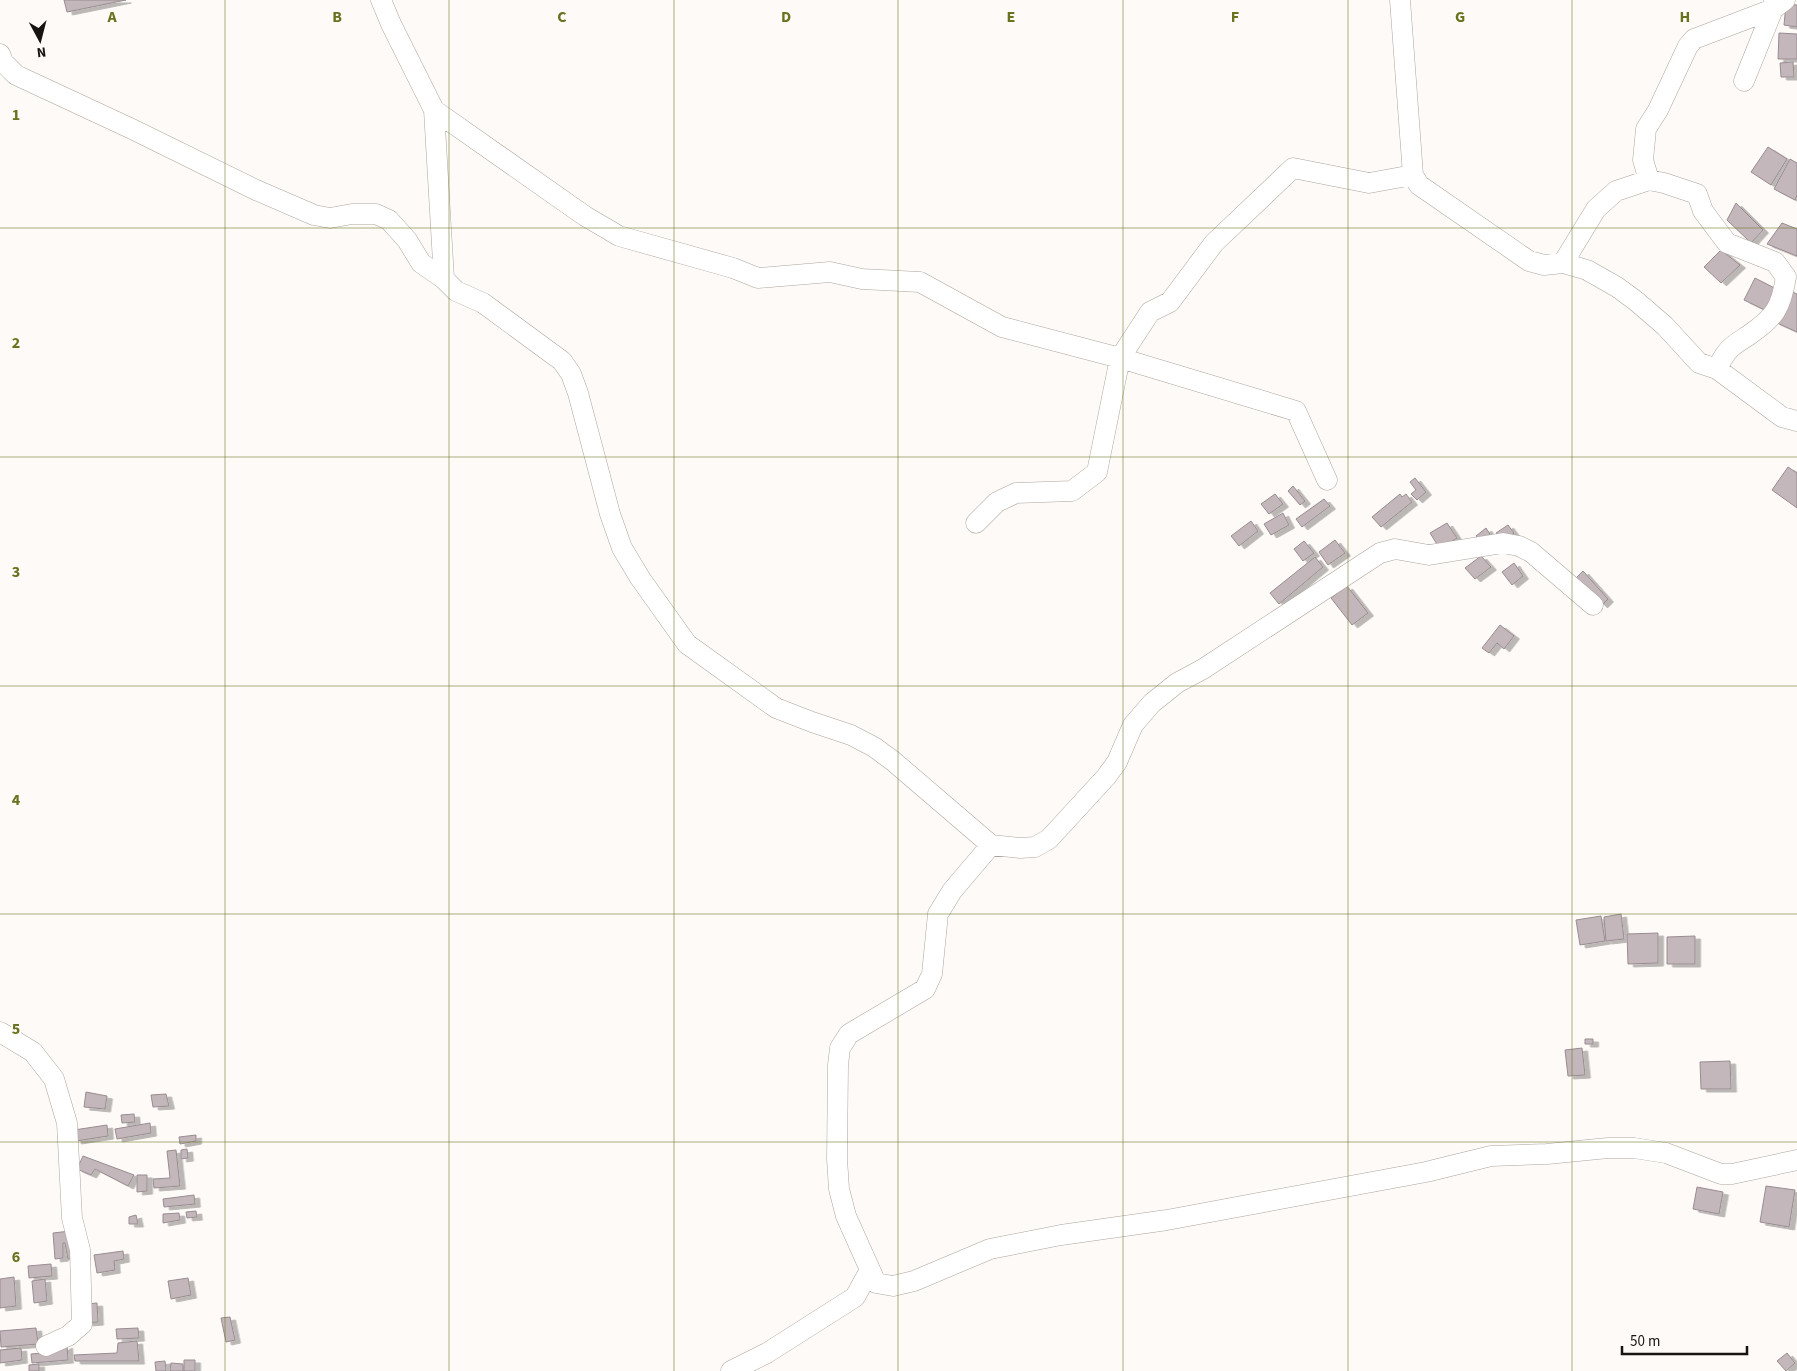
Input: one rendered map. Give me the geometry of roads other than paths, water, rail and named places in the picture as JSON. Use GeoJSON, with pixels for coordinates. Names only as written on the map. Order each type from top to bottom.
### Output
{"type":"FeatureCollection","features":[{"type":"Feature","properties":{"kind":"street"},"geometry":{"type":"LineString","coordinates":[[381,0],[434,110],[444,279]]}},
{"type":"Feature","properties":{"kind":"street"},"geometry":{"type":"LineString","coordinates":[[1400,0],[1413,175],[1419,185],[1529,261],[1544,266],[1563,263],[1587,270],[1617,287],[1665,326],[1699,362],[1717,369],[1777,414],[1797,421]]}},
{"type":"Feature","properties":{"kind":"street"},"geometry":{"type":"LineString","coordinates":[[1744,81],[1777,3]]}},
{"type":"Feature","properties":{"kind":"street"},"geometry":{"type":"LineString","coordinates":[[1649,180],[1643,160],[1646,129],[1658,110],[1688,46],[1694,39],[1777,3]]}},
{"type":"Feature","properties":{"kind":"street"},"geometry":{"type":"LineString","coordinates":[[1,62],[16,75],[256,190],[314,215],[330,218],[352,214],[376,214],[389,220],[408,240],[421,263],[444,279],[456,291],[483,303],[562,361],[571,374],[578,393],[610,514],[622,548],[640,578],[687,644],[776,708],[851,735],[874,747],[991,845],[1020,848],[1035,846],[1049,838],[1106,777],[1117,762],[1133,725],[1152,703],[1177,683],[1380,553],[1395,549],[1430,555],[1502,543],[1519,546],[1530,552],[1594,605]]}},
{"type":"Feature","properties":{"kind":"street"},"geometry":{"type":"LineString","coordinates":[[434,110],[585,216],[619,236],[733,268],[758,278],[830,272],[862,279],[920,282],[1002,327],[1120,358],[1296,412],[1327,480]]}},
{"type":"Feature","properties":{"kind":"street"},"geometry":{"type":"LineString","coordinates":[[976,523],[997,502],[1016,493],[1072,491],[1097,472],[1120,358],[1150,312],[1170,302],[1214,243],[1293,168],[1369,183],[1413,175]]}},
{"type":"Feature","properties":{"kind":"street"},"geometry":{"type":"LineString","coordinates":[[1563,263],[1596,210],[1616,191],[1649,180],[1664,182],[1697,194],[1703,211],[1727,244],[1775,262],[1786,277],[1783,298],[1773,316],[1763,326],[1735,344],[1728,351],[1717,369]]}},
{"type":"Feature","properties":{"kind":"street"},"geometry":{"type":"LineString","coordinates":[[991,845],[952,891],[938,914],[932,974],[925,989],[849,1034],[840,1048],[838,1065],[837,1159],[839,1189],[846,1216],[876,1283],[894,1286],[914,1281],[990,1249],[1061,1234],[1177,1218],[1426,1172],[1491,1156],[1634,1148],[1666,1153],[1721,1174],[1797,1160]]}},
{"type":"Feature","properties":{"kind":"street"},"geometry":{"type":"LineString","coordinates":[[0,1032],[33,1052],[54,1079],[67,1122],[72,1218],[80,1250],[82,1324],[68,1336],[46,1346]]}},
{"type":"Feature","properties":{"kind":"street"},"geometry":{"type":"LineString","coordinates":[[731,1371],[767,1353],[856,1297],[870,1270]]}}]}
